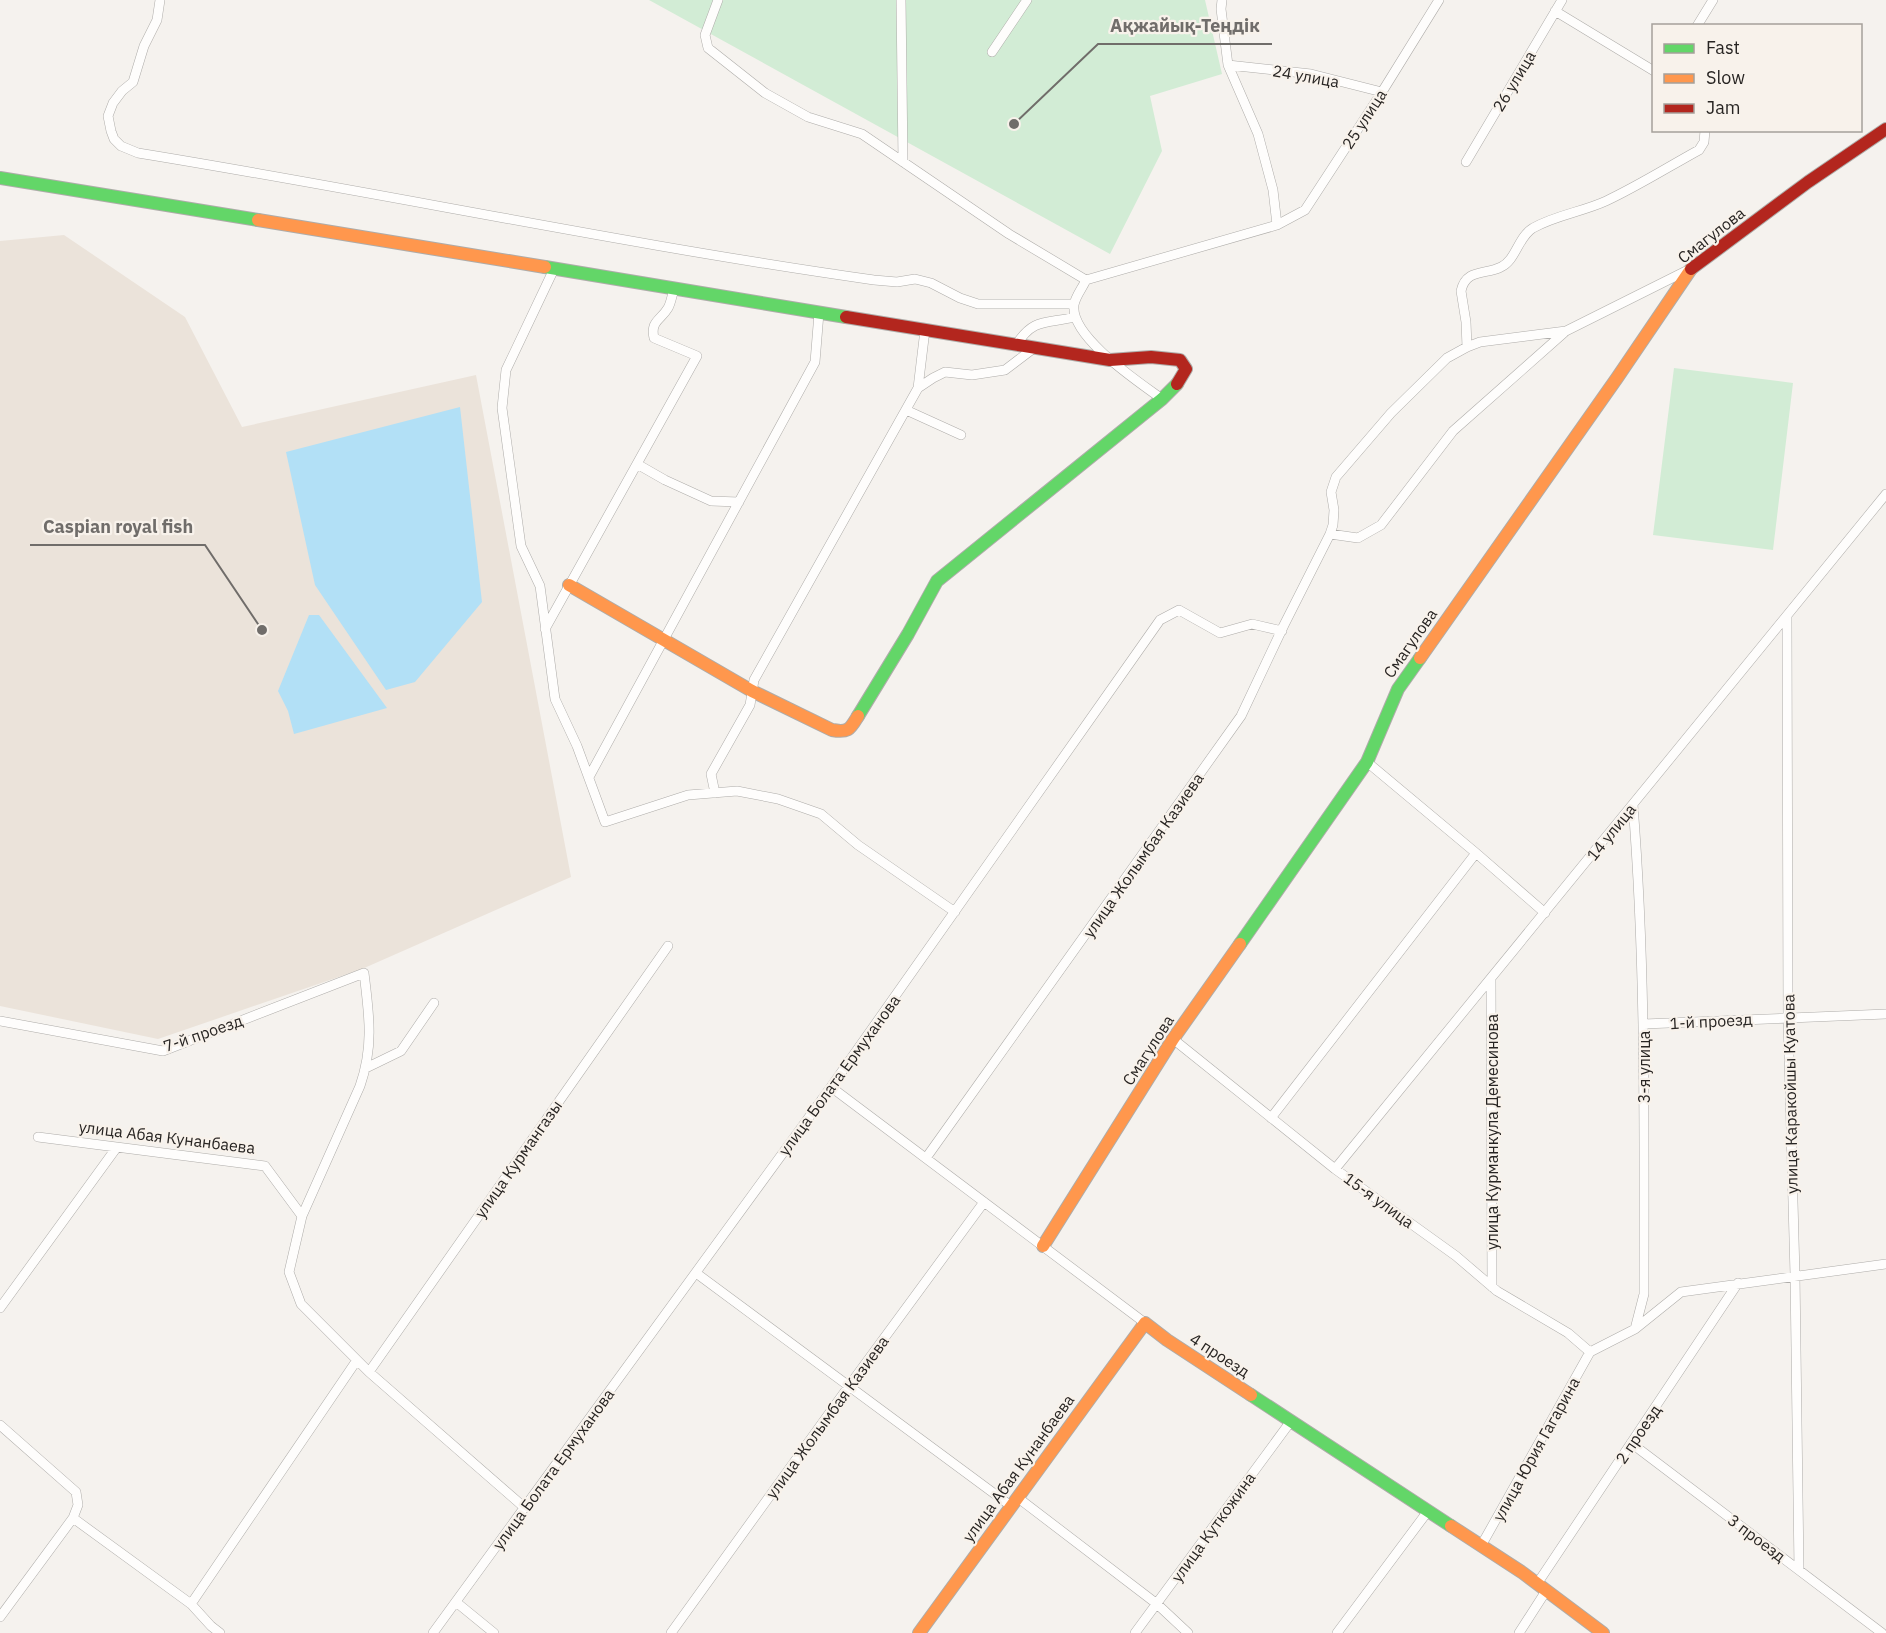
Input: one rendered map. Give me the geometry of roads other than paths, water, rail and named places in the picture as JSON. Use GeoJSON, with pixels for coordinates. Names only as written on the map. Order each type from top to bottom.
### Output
{"type":"FeatureCollection","features":[{"type":"Feature","properties":{"kind":"street"},"geometry":{"type":"LineString","coordinates":[[160,0],[157,20],[144,46],[133,82],[113,103],[108,116],[111,131],[120,146],[138,153],[397,197],[688,252],[874,280],[897,282],[915,279],[931,283],[960,298],[978,304],[1074,304]]}},
{"type":"Feature","properties":{"kind":"street"},"geometry":{"type":"LineString","coordinates":[[718,0],[705,35],[708,48],[765,93],[808,117],[862,134],[1009,234],[1086,280],[1074,304],[1075,317],[1092,343],[1110,360],[1162,399]]}},
{"type":"Feature","properties":{"kind":"street"},"geometry":{"type":"LineString","coordinates":[[901,0],[903,162]]}},
{"type":"Feature","properties":{"kind":"street"},"geometry":{"type":"LineString","coordinates":[[992,52],[1027,0]]}},
{"type":"Feature","properties":{"kind":"street"},"geometry":{"type":"LineString","coordinates":[[1222,0],[1221,9],[1228,65],[1258,134],[1273,190],[1276,225]]}},
{"type":"Feature","properties":{"kind":"street","name":"25 улица"},"geometry":{"type":"LineString","coordinates":[[1086,280],[1276,225],[1305,210],[1439,0]]}},
{"type":"Feature","properties":{"kind":"street","name":"26 улица"},"geometry":{"type":"LineString","coordinates":[[1466,162],[1562,0]]}},
{"type":"Feature","properties":{"kind":"street"},"geometry":{"type":"LineString","coordinates":[[1698,24],[1713,0]]}},
{"type":"Feature","properties":{"kind":"street"},"geometry":{"type":"LineString","coordinates":[[1555,11],[1652,70]]}},
{"type":"Feature","properties":{"kind":"street","name":"24 улица"},"geometry":{"type":"LineString","coordinates":[[1228,65],[1311,74],[1382,92]]}},
{"type":"Feature","properties":{"kind":"street","name":"Смагулова"},"geometry":{"type":"LineString","coordinates":[[1043,1246],[1173,1040],[1367,762],[1398,689],[1617,378],[1689,270],[1808,182],[1886,129]]}},
{"type":"Feature","properties":{"kind":"street"},"geometry":{"type":"LineString","coordinates":[[1467,346],[1461,291],[1462,286],[1471,275],[1498,269],[1507,263],[1524,235],[1530,230],[1551,219],[1579,212],[1606,201],[1699,150],[1704,142],[1705,132]]}},
{"type":"Feature","properties":{"kind":"street"},"geometry":{"type":"LineString","coordinates":[[0,178],[1110,360],[1151,357],[1180,360],[1186,369],[1181,380],[1162,399],[937,581],[908,634],[850,729],[842,732],[832,730],[752,691],[570,585]]}},
{"type":"Feature","properties":{"kind":"street"},"geometry":{"type":"LineString","coordinates":[[554,269],[506,370],[502,408],[521,546],[540,586],[555,699],[577,746],[605,822],[688,795],[737,791],[778,799],[821,814],[858,845],[955,912]]}},
{"type":"Feature","properties":{"kind":"street","name":"улица Жолымбая Казиева"},"geometry":{"type":"LineString","coordinates":[[1330,534],[1358,538],[1381,525],[1453,431],[1566,331],[1689,270]]}},
{"type":"Feature","properties":{"kind":"street"},"geometry":{"type":"LineString","coordinates":[[545,629],[697,356],[654,338],[652,331],[657,319],[668,308],[674,289]]}},
{"type":"Feature","properties":{"kind":"street"},"geometry":{"type":"LineString","coordinates":[[589,777],[815,362],[819,313]]}},
{"type":"Feature","properties":{"kind":"street"},"geometry":{"type":"LineString","coordinates":[[1016,345],[1023,335],[1036,324],[1075,317]]}},
{"type":"Feature","properties":{"kind":"street"},"geometry":{"type":"LineString","coordinates":[[715,793],[711,774],[750,705],[754,680],[918,388],[925,330]]}},
{"type":"Feature","properties":{"kind":"street","name":"улица Жолымбая Казиева"},"geometry":{"type":"LineString","coordinates":[[926,1158],[1241,716],[1330,534],[1334,510],[1331,492],[1336,477],[1390,413],[1447,358],[1467,346],[1480,342],[1566,331]]}},
{"type":"Feature","properties":{"kind":"street"},"geometry":{"type":"LineString","coordinates":[[918,388],[945,372],[972,375],[1005,370],[1034,348]]}},
{"type":"Feature","properties":{"kind":"street"},"geometry":{"type":"LineString","coordinates":[[906,411],[961,435]]}},
{"type":"Feature","properties":{"kind":"street"},"geometry":{"type":"LineString","coordinates":[[637,464],[711,501],[739,502]]}},
{"type":"Feature","properties":{"kind":"street","name":"14 улица"},"geometry":{"type":"LineString","coordinates":[[1335,1169],[1886,494]]}},
{"type":"Feature","properties":{"kind":"street","name":"улица Болата Ермуханова"},"geometry":{"type":"LineString","coordinates":[[433,1633],[831,1087],[1160,620],[1179,610],[1220,633],[1252,624],[1282,631]]}},
{"type":"Feature","properties":{"kind":"street","name":"улица Каракойшы Куатова"},"geometry":{"type":"LineString","coordinates":[[1787,617],[1788,1018],[1796,1275],[1799,1570]]}},
{"type":"Feature","properties":{"kind":"street"},"geometry":{"type":"LineString","coordinates":[[1367,762],[1545,913]]}},
{"type":"Feature","properties":{"kind":"street","name":"3-я улица"},"geometry":{"type":"LineString","coordinates":[[1633,805],[1639,880],[1644,1024],[1644,1294],[1635,1329]]}},
{"type":"Feature","properties":{"kind":"street"},"geometry":{"type":"LineString","coordinates":[[1271,1118],[1476,853]]}},
{"type":"Feature","properties":{"kind":"street","name":"улица Курмангазы"},"geometry":{"type":"LineString","coordinates":[[369,1372],[668,946]]}},
{"type":"Feature","properties":{"kind":"street","name":"7-й проезд"},"geometry":{"type":"LineString","coordinates":[[0,1021],[163,1051],[364,973],[370,1023],[366,1068]]}},
{"type":"Feature","properties":{"kind":"street","name":"улица Курманкула Демесинова"},"geometry":{"type":"LineString","coordinates":[[1491,978],[1492,1287]]}},
{"type":"Feature","properties":{"kind":"street"},"geometry":{"type":"LineString","coordinates":[[434,1004],[401,1052],[366,1068],[302,1216],[289,1272],[301,1304],[369,1372],[525,1508]]}},
{"type":"Feature","properties":{"kind":"street","name":"1-й проезд"},"geometry":{"type":"LineString","coordinates":[[1644,1024],[1886,1014]]}},
{"type":"Feature","properties":{"kind":"street","name":"15-я улица"},"geometry":{"type":"LineString","coordinates":[[1173,1040],[1335,1169],[1456,1257],[1492,1287],[1568,1333],[1590,1352]]}},
{"type":"Feature","properties":{"kind":"street","name":"4 проезд"},"geometry":{"type":"LineString","coordinates":[[831,1087],[1167,1340],[1481,1546],[1603,1633]]}},
{"type":"Feature","properties":{"kind":"street","name":"улица Абая Кунанбаева"},"geometry":{"type":"LineString","coordinates":[[38,1137],[265,1166],[302,1216]]}},
{"type":"Feature","properties":{"kind":"street"},"geometry":{"type":"LineString","coordinates":[[0,1308],[117,1147]]}},
{"type":"Feature","properties":{"kind":"street","name":"улица Жолымбая Казиева"},"geometry":{"type":"LineString","coordinates":[[671,1633],[984,1202]]}},
{"type":"Feature","properties":{"kind":"street"},"geometry":{"type":"LineString","coordinates":[[1590,1352],[1635,1329],[1681,1292],[1886,1264]]}},
{"type":"Feature","properties":{"kind":"street"},"geometry":{"type":"LineString","coordinates":[[696,1273],[849,1386],[1157,1604],[1188,1633]]}},
{"type":"Feature","properties":{"kind":"street","name":"2 проезд"},"geometry":{"type":"LineString","coordinates":[[1519,1633],[1542,1588],[1631,1443],[1738,1284]]}},
{"type":"Feature","properties":{"kind":"street","name":"улица Абая Кунанбаева"},"geometry":{"type":"LineString","coordinates":[[920,1633],[1145,1323]]}},
{"type":"Feature","properties":{"kind":"street","name":"улица Юрия Гагарина"},"geometry":{"type":"LineString","coordinates":[[1481,1546],[1590,1352]]}},
{"type":"Feature","properties":{"kind":"street"},"geometry":{"type":"LineString","coordinates":[[191,1604],[357,1360]]}},
{"type":"Feature","properties":{"kind":"street","name":"улица Куткожина"},"geometry":{"type":"LineString","coordinates":[[1135,1633],[1291,1421]]}},
{"type":"Feature","properties":{"kind":"street"},"geometry":{"type":"LineString","coordinates":[[0,1425],[76,1492],[78,1505],[73,1518],[0,1617]]}},
{"type":"Feature","properties":{"kind":"street","name":"3 проезд"},"geometry":{"type":"LineString","coordinates":[[1631,1443],[1882,1633]]}},
{"type":"Feature","properties":{"kind":"street"},"geometry":{"type":"LineString","coordinates":[[1337,1633],[1428,1511]]}},
{"type":"Feature","properties":{"kind":"street"},"geometry":{"type":"LineString","coordinates":[[73,1518],[191,1604],[208,1630],[220,1633]]}},
{"type":"Feature","properties":{"kind":"street"},"geometry":{"type":"LineString","coordinates":[[456,1602],[494,1633]]}},
{"type":"Feature","properties":{"kind":"water"},"geometry":{"type":"Polygon","coordinates":[[[460,407],[482,602],[415,682],[386,690],[315,585],[286,452],[460,407]]]}},
{"type":"Feature","properties":{"kind":"water"},"geometry":{"type":"Polygon","coordinates":[[[309,615],[319,615],[387,708],[294,734],[288,711],[278,691],[309,615]]]}},
{"type":"Feature","properties":{"kind":"place","name":"Ақжайық-Теңдік"},"geometry":{"type":"Point","coordinates":[1014,124]}},
{"type":"Feature","properties":{"kind":"place","name":"Caspian royal fish"},"geometry":{"type":"Point","coordinates":[262,630]}}]}
